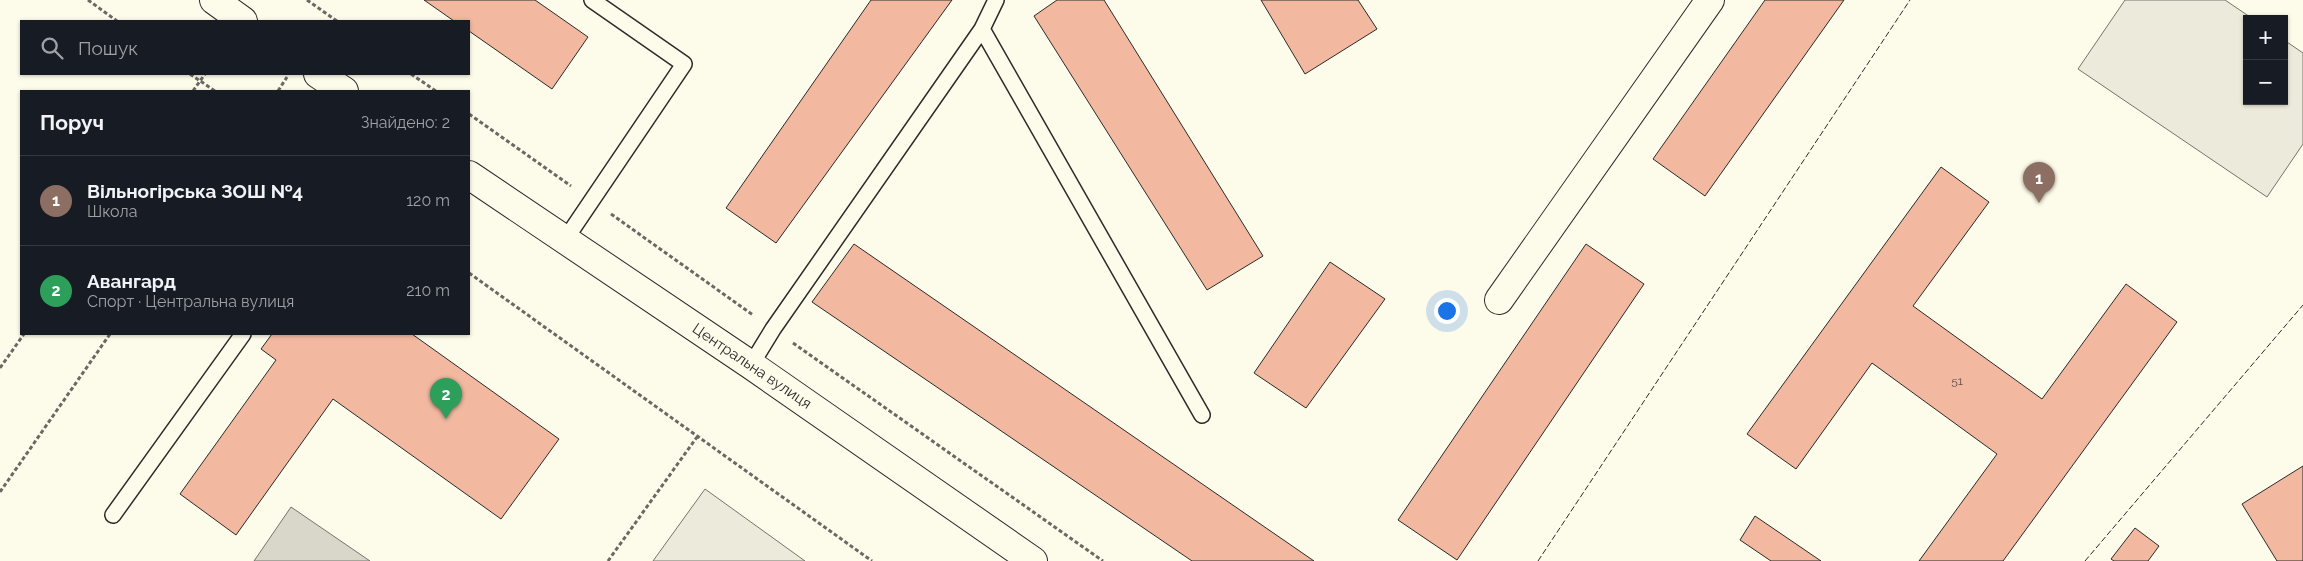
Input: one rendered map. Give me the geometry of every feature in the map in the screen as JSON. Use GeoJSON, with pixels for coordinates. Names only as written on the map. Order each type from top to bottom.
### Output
{"type":"FeatureCollection","features":[{"type":"Feature","properties":{"kind":"main road"},"geometry":{"type":"LineString","coordinates":[[214,0],[242,20]]}},
{"type":"Feature","properties":{"kind":"main road"},"geometry":{"type":"LineString","coordinates":[[1500,300],[1710,0]]}},
{"type":"Feature","properties":{"kind":"main road"},"geometry":{"type":"LineString","coordinates":[[320,75],[342,90]]}},
{"type":"Feature","properties":{"kind":"main road","name":"Центральна вулиця"},"geometry":{"type":"LineString","coordinates":[[470,176],[752,365],[1033,561]]}},
{"type":"Feature","properties":{"kind":"lane"},"geometry":{"type":"LineString","coordinates":[[565,240],[684,64],[592,0]]}},
{"type":"Feature","properties":{"kind":"lane"},"geometry":{"type":"LineString","coordinates":[[752,365],[774,329],[982,29],[996,0]]}},
{"type":"Feature","properties":{"kind":"lane"},"geometry":{"type":"LineString","coordinates":[[982,29],[1202,415]]}},
{"type":"Feature","properties":{"kind":"lane"},"geometry":{"type":"LineString","coordinates":[[113,515],[242,335]]}},
{"type":"Feature","properties":{"kind":"path"},"geometry":{"type":"LineString","coordinates":[[88,0],[116,20]]}},
{"type":"Feature","properties":{"kind":"path"},"geometry":{"type":"LineString","coordinates":[[306,0],[335,20]]}},
{"type":"Feature","properties":{"kind":"path"},"geometry":{"type":"LineString","coordinates":[[191,75],[214,90]]}},
{"type":"Feature","properties":{"kind":"path"},"geometry":{"type":"LineString","coordinates":[[194,90],[204,75]]}},
{"type":"Feature","properties":{"kind":"path"},"geometry":{"type":"LineString","coordinates":[[279,90],[288,75]]}},
{"type":"Feature","properties":{"kind":"path"},"geometry":{"type":"LineString","coordinates":[[412,75],[435,90]]}},
{"type":"Feature","properties":{"kind":"path"},"geometry":{"type":"LineString","coordinates":[[470,274],[872,561]]}},
{"type":"Feature","properties":{"kind":"path"},"geometry":{"type":"LineString","coordinates":[[0,368],[23,335]]}},
{"type":"Feature","properties":{"kind":"path"},"geometry":{"type":"LineString","coordinates":[[0,492],[109,335]]}},
{"type":"Feature","properties":{"kind":"path"},"geometry":{"type":"LineString","coordinates":[[608,561],[697,437]]}},
{"type":"Feature","properties":{"kind":"shaded area"},"geometry":{"type":"Polygon","coordinates":[[[2125,0],[2225,0],[2247,15],[2243,15],[2243,105],[2288,105],[2288,43],[2303,53],[2303,144],[2267,197],[2078,69],[2125,0]]]}},
{"type":"Feature","properties":{"kind":"shaded area"},"geometry":{"type":"Polygon","coordinates":[[[705,489],[805,561],[653,561],[705,489]]]}},
{"type":"Feature","properties":{"kind":"shaded area"},"geometry":{"type":"Polygon","coordinates":[[[291,507],[370,561],[254,561],[291,507]]]}},
{"type":"Feature","properties":{"kind":"building"},"geometry":{"type":"Polygon","coordinates":[[[424,0],[535,0],[588,37],[552,89],[470,32],[470,20],[453,20],[424,0]]]}},
{"type":"Feature","properties":{"kind":"building"},"geometry":{"type":"Polygon","coordinates":[[[871,0],[952,0],[776,243],[726,208],[871,0]]]}},
{"type":"Feature","properties":{"kind":"building"},"geometry":{"type":"Polygon","coordinates":[[[1057,0],[1104,0],[1263,256],[1207,290],[1034,16],[1057,0]]]}},
{"type":"Feature","properties":{"kind":"building"},"geometry":{"type":"Polygon","coordinates":[[[1261,0],[1358,0],[1377,29],[1305,74],[1261,0]]]}},
{"type":"Feature","properties":{"kind":"building"},"geometry":{"type":"Polygon","coordinates":[[[1765,0],[1844,0],[1705,196],[1653,159],[1765,0]]]}},
{"type":"Feature","properties":{"kind":"building"},"geometry":{"type":"Polygon","coordinates":[[[1941,167],[1989,202],[1913,306],[2042,399],[2126,284],[2177,322],[2003,561],[1919,561],[1997,454],[1872,363],[1796,469],[1747,434],[1941,167]]]}},
{"type":"Feature","properties":{"kind":"building"},"geometry":{"type":"Polygon","coordinates":[[[854,244],[1314,561],[1192,561],[812,302],[854,244]]]}},
{"type":"Feature","properties":{"kind":"building"},"geometry":{"type":"Polygon","coordinates":[[[1586,244],[1644,284],[1457,560],[1398,520],[1586,244]]]}},
{"type":"Feature","properties":{"kind":"building"},"geometry":{"type":"Polygon","coordinates":[[[1330,262],[1385,299],[1306,408],[1254,373],[1330,262]]]}},
{"type":"Feature","properties":{"kind":"building"},"geometry":{"type":"Polygon","coordinates":[[[271,335],[413,335],[559,439],[501,519],[333,399],[236,535],[180,494],[276,360],[261,349],[271,335]]]}},
{"type":"Feature","properties":{"kind":"building"},"geometry":{"type":"Polygon","coordinates":[[[2303,466],[2303,561],[2277,561],[2242,504],[2303,466]]]}},
{"type":"Feature","properties":{"kind":"building"},"geometry":{"type":"Polygon","coordinates":[[[1755,516],[1821,561],[1771,561],[1740,540],[1755,516]]]}},
{"type":"Feature","properties":{"kind":"building"},"geometry":{"type":"Polygon","coordinates":[[[2135,528],[2159,546],[2148,561],[2114,561],[2111,559],[2135,528]]]}},
{"type":"Feature","properties":{"kind":"fence"},"geometry":{"type":"LineString","coordinates":[[1538,561],[1910,0]]}},
{"type":"Feature","properties":{"kind":"fence"},"geometry":{"type":"LineString","coordinates":[[2085,561],[2303,305]]}},
{"type":"Feature","properties":{"kind":"place","name":"Вільногірська ЗОШ №4"},"geometry":{"type":"Point","coordinates":[2039,203]}},
{"type":"Feature","properties":{"kind":"place","name":"Авангард"},"geometry":{"type":"Point","coordinates":[446,419]}}]}
